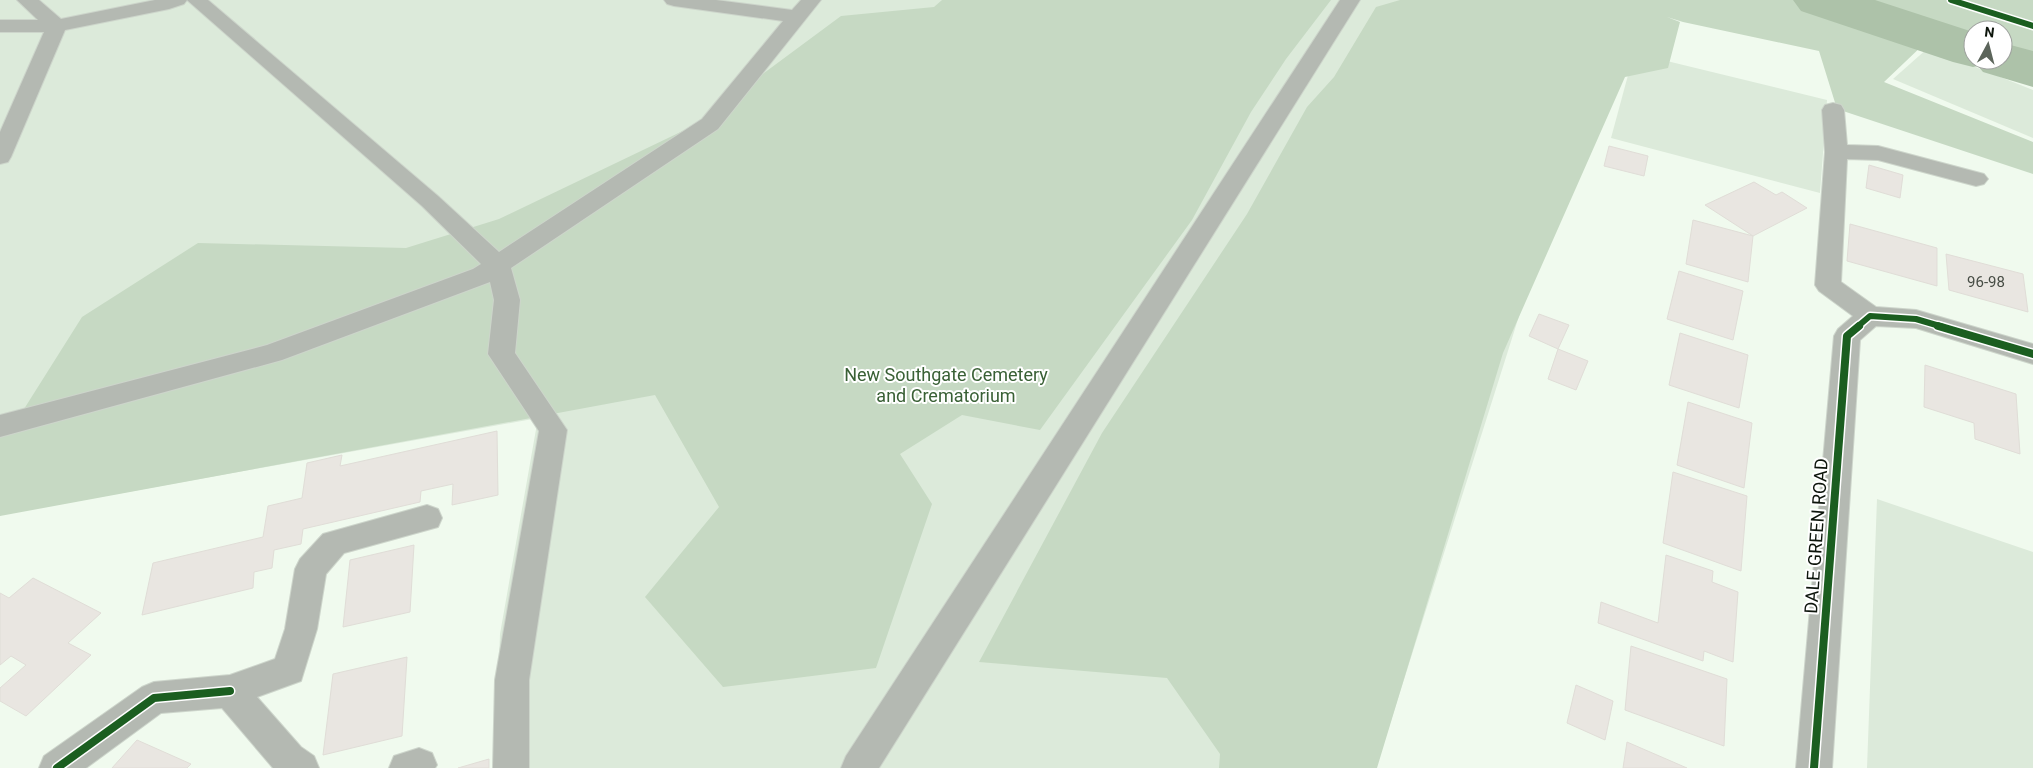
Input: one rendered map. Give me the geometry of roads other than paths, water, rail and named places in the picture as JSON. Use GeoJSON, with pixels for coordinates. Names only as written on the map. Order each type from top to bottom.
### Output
{"type":"FeatureCollection","features":[{"type":"Feature","properties":{"kind":"street"},"geometry":{"type":"LineString","coordinates":[[27,0],[57,26]]}},
{"type":"Feature","properties":{"kind":"street"},"geometry":{"type":"LineString","coordinates":[[0,26],[57,26],[177,0]]}},
{"type":"Feature","properties":{"kind":"street"},"geometry":{"type":"LineString","coordinates":[[196,0],[430,201],[498,264],[507,300],[502,354],[553,430],[512,680],[511,768]]}},
{"type":"Feature","properties":{"kind":"street"},"geometry":{"type":"LineString","coordinates":[[674,0],[804,9]]}},
{"type":"Feature","properties":{"kind":"street"},"geometry":{"type":"LineString","coordinates":[[859,768],[1350,0]]}},
{"type":"Feature","properties":{"kind":"street"},"geometry":{"type":"LineString","coordinates":[[0,426],[273,353],[482,275],[710,124],[804,9]]}},
{"type":"Feature","properties":{"kind":"street"},"geometry":{"type":"LineString","coordinates":[[0,157],[57,26]]}},
{"type":"Feature","properties":{"kind":"street"},"geometry":{"type":"LineString","coordinates":[[1833,110],[1836,152],[1828,285],[1870,316],[1916,319],[2033,354]]}},
{"type":"Feature","properties":{"kind":"street"},"geometry":{"type":"LineString","coordinates":[[1836,152],[1878,153],[1976,179]]}},
{"type":"Feature","properties":{"kind":"street","name":"DALE GREEN ROAD"},"geometry":{"type":"LineString","coordinates":[[1814,768],[1847,336],[1870,316]]}},
{"type":"Feature","properties":{"kind":"street"},"geometry":{"type":"LineString","coordinates":[[57,768],[154,698],[230,691],[288,670],[301,629],[311,569],[334,543],[427,518]]}},
{"type":"Feature","properties":{"kind":"street"},"geometry":{"type":"LineString","coordinates":[[230,691],[288,759],[300,768]]}},
{"type":"Feature","properties":{"kind":"waterway"},"geometry":{"type":"LineString","coordinates":[[1820,0],[1963,47]]}},
{"type":"Feature","properties":{"kind":"waterway"},"geometry":{"type":"LineString","coordinates":[[2013,63],[2033,70]]}},
{"type":"Feature","properties":{"kind":"park label","name":"New Southgate Cemetery and Crematorium"},"geometry":{"type":"Point","coordinates":[946,384]}}]}
